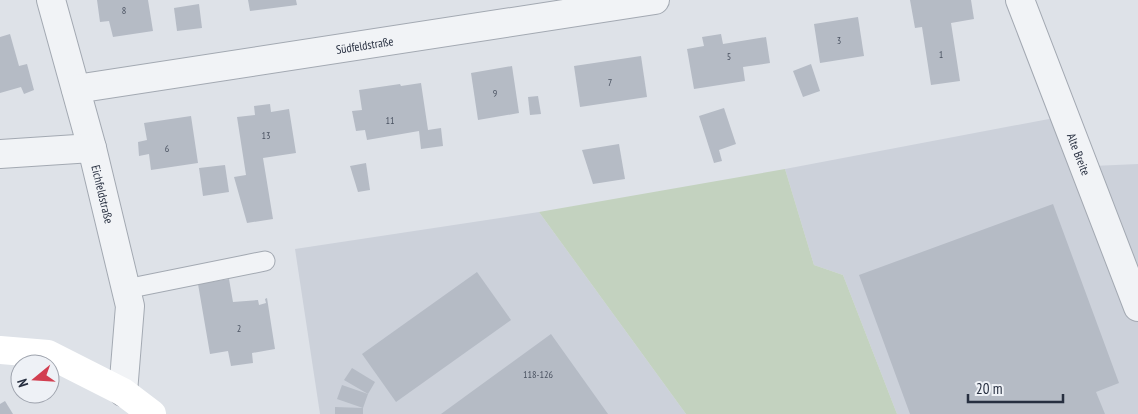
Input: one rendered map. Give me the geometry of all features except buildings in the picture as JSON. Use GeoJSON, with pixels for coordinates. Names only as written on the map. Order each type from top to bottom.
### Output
{"type":"FeatureCollection","features":[{"type":"Feature","properties":{"kind":"main road"},"geometry":{"type":"LineString","coordinates":[[0,350],[48,354],[123,392],[152,414]]}},
{"type":"Feature","properties":{"kind":"street","name":"Eichfeldstraße"},"geometry":{"type":"LineString","coordinates":[[51,0],[92,148],[130,306],[123,392]]}},
{"type":"Feature","properties":{"kind":"street","name":"Südfeldstraße"},"geometry":{"type":"LineString","coordinates":[[76,89],[655,0]]}},
{"type":"Feature","properties":{"kind":"street","name":"Alte Breite"},"geometry":{"type":"LineString","coordinates":[[1020,0],[1138,307]]}},
{"type":"Feature","properties":{"kind":"street"},"geometry":{"type":"LineString","coordinates":[[0,154],[92,148]]}},
{"type":"Feature","properties":{"kind":"lane"},"geometry":{"type":"LineString","coordinates":[[126,289],[265,261]]}},
{"type":"Feature","properties":{"kind":"shaded area"},"geometry":{"type":"Polygon","coordinates":[[[1070,115],[1093,166],[1138,164],[1138,414],[897,414],[843,275],[814,265],[785,169],[1070,115]]]}},
{"type":"Feature","properties":{"kind":"shaded area"},"geometry":{"type":"Polygon","coordinates":[[[539,212],[686,414],[320,414],[295,249],[539,212]]]}},
{"type":"Feature","properties":{"kind":"green space"},"geometry":{"type":"Polygon","coordinates":[[[785,169],[814,265],[843,275],[897,414],[686,414],[539,212],[785,169]]]}}]}
